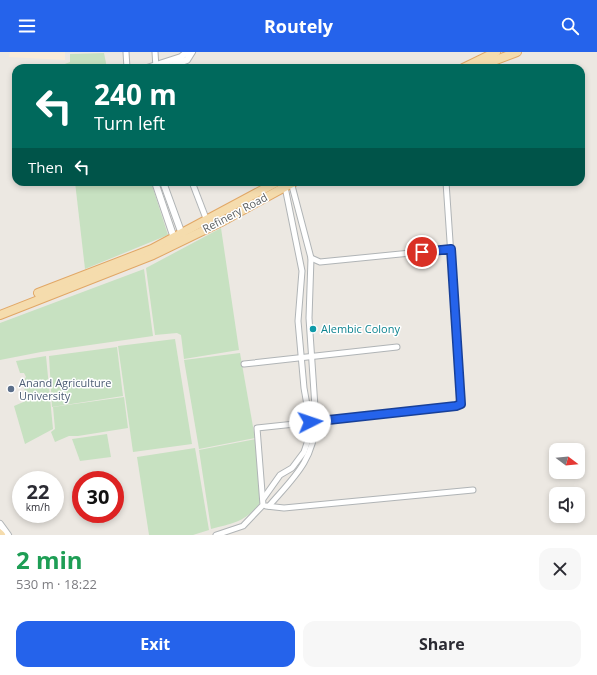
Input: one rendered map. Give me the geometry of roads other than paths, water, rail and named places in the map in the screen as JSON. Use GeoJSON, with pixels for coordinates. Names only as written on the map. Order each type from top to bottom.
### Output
{"type":"FeatureCollection","features":[{"type":"Feature","properties":{"kind":"main road"},"geometry":{"type":"LineString","coordinates":[[471,64],[496,52]]}},
{"type":"Feature","properties":{"kind":"main road"},"geometry":{"type":"LineString","coordinates":[[486,64],[517,52]]}},
{"type":"Feature","properties":{"kind":"main road","name":"Refinery Road"},"geometry":{"type":"LineString","coordinates":[[178,239],[270,186]]}},
{"type":"Feature","properties":{"kind":"main road","name":"Refinery Road"},"geometry":{"type":"LineString","coordinates":[[178,239],[284,186]]}},
{"type":"Feature","properties":{"kind":"main road"},"geometry":{"type":"LineString","coordinates":[[0,309],[153,255],[178,239]]}},
{"type":"Feature","properties":{"kind":"main road"},"geometry":{"type":"LineString","coordinates":[[0,315],[35,297]]}},
{"type":"Feature","properties":{"kind":"street"},"geometry":{"type":"LineString","coordinates":[[126,52],[127,64]]}},
{"type":"Feature","properties":{"kind":"street"},"geometry":{"type":"LineString","coordinates":[[155,52],[156,64]]}},
{"type":"Feature","properties":{"kind":"street"},"geometry":{"type":"LineString","coordinates":[[162,64],[181,57],[186,52]]}},
{"type":"Feature","properties":{"kind":"street"},"geometry":{"type":"LineString","coordinates":[[176,64],[187,60],[192,52]]}},
{"type":"Feature","properties":{"kind":"street"},"geometry":{"type":"LineString","coordinates":[[157,186],[178,239]]}},
{"type":"Feature","properties":{"kind":"street"},"geometry":{"type":"LineString","coordinates":[[164,186],[178,239]]}},
{"type":"Feature","properties":{"kind":"street"},"geometry":{"type":"LineString","coordinates":[[194,186],[207,221]]}},
{"type":"Feature","properties":{"kind":"street"},"geometry":{"type":"LineString","coordinates":[[265,504],[280,475],[292,468],[304,452],[308,440],[310,422],[304,388],[298,320],[302,271],[290,186]]}},
{"type":"Feature","properties":{"kind":"street"},"geometry":{"type":"LineString","coordinates":[[216,535],[243,526],[265,504],[293,480],[312,449],[316,422],[309,318],[311,258],[291,186]]}},
{"type":"Feature","properties":{"kind":"street"},"geometry":{"type":"LineString","coordinates":[[265,504],[257,428],[456,406],[461,404],[446,186]]}},
{"type":"Feature","properties":{"kind":"street"},"geometry":{"type":"LineString","coordinates":[[311,258],[320,262],[451,249]]}},
{"type":"Feature","properties":{"kind":"street"},"geometry":{"type":"LineString","coordinates":[[244,364],[397,348]]}},
{"type":"Feature","properties":{"kind":"street"},"geometry":{"type":"LineString","coordinates":[[265,504],[284,508],[473,490]]}},
{"type":"Feature","properties":{"kind":"street"},"geometry":{"type":"LineString","coordinates":[[0,524],[8,535]]}},
{"type":"Feature","properties":{"kind":"place","name":"Alembic Colony"},"geometry":{"type":"Point","coordinates":[313,329]}},
{"type":"Feature","properties":{"kind":"place","name":"Anand Agriculture University"},"geometry":{"type":"Point","coordinates":[11,389]}}]}
